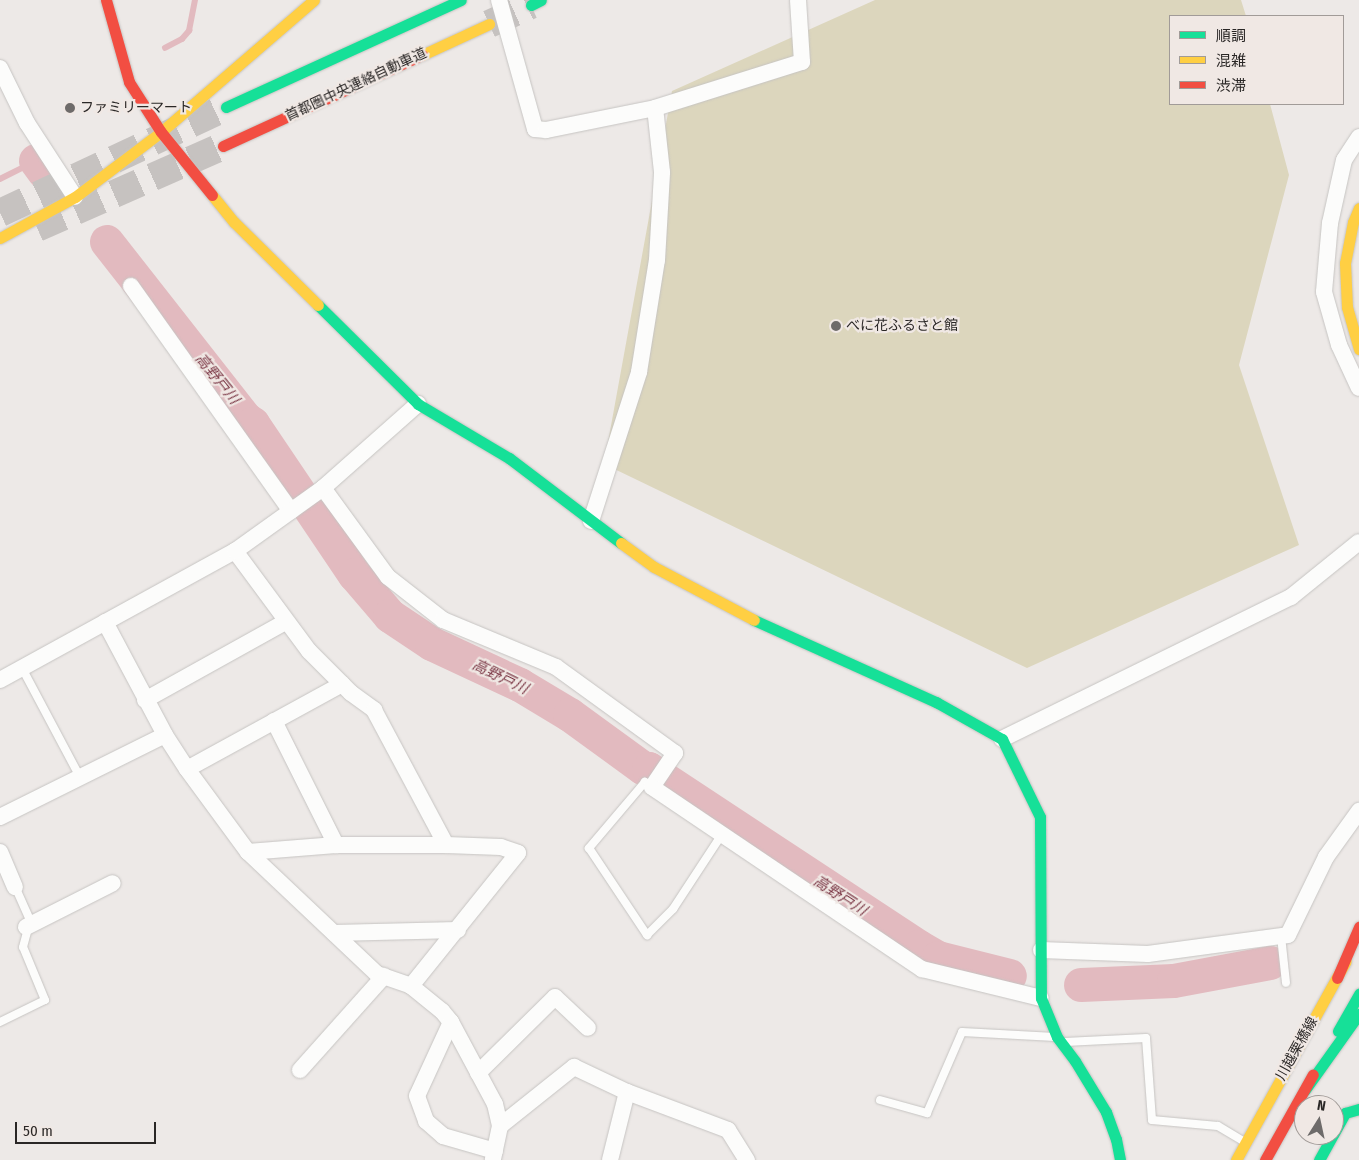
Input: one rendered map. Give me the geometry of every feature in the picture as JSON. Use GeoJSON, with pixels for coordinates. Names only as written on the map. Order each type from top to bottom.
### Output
{"type":"FeatureCollection","features":[{"type":"Feature","properties":{"kind":"main road"},"geometry":{"type":"LineString","coordinates":[[106,0],[129,82],[161,132],[234,222],[418,404],[509,458],[590,521],[654,567],[744,615],[936,702],[1002,739],[1040,817],[1041,998],[1058,1039],[1106,1112],[1116,1139],[1120,1160]]}},
{"type":"Feature","properties":{"kind":"main road"},"geometry":{"type":"LineString","coordinates":[[0,238],[75,197],[161,132],[314,0]]}},
{"type":"Feature","properties":{"kind":"main road"},"geometry":{"type":"LineString","coordinates":[[226,107],[461,0]]}},
{"type":"Feature","properties":{"kind":"main road","name":"首都圏中央連絡自動車道"},"geometry":{"type":"LineString","coordinates":[[223,146],[489,24]]}},
{"type":"Feature","properties":{"kind":"main road"},"geometry":{"type":"LineString","coordinates":[[1359,208],[1353,222],[1346,263],[1347,307],[1359,349]]}},
{"type":"Feature","properties":{"kind":"main road"},"geometry":{"type":"LineString","coordinates":[[1337,978],[1359,927]]}},
{"type":"Feature","properties":{"kind":"main road","name":"川越栗橋線"},"geometry":{"type":"LineString","coordinates":[[1236,1160],[1359,938]]}},
{"type":"Feature","properties":{"kind":"main road","name":"川越栗橋線"},"geometry":{"type":"LineString","coordinates":[[1265,1160],[1359,994]]}},
{"type":"Feature","properties":{"kind":"main road"},"geometry":{"type":"LineString","coordinates":[[1304,1091],[1359,1014]]}},
{"type":"Feature","properties":{"kind":"main road"},"geometry":{"type":"LineString","coordinates":[[1344,1116],[1359,1109]]}},
{"type":"Feature","properties":{"kind":"main road"},"geometry":{"type":"LineString","coordinates":[[1318,1160],[1327,1145]]}},
{"type":"Feature","properties":{"kind":"street"},"geometry":{"type":"LineString","coordinates":[[499,0],[535,129],[546,130],[654,108],[802,62],[798,0]]}},
{"type":"Feature","properties":{"kind":"street"},"geometry":{"type":"LineString","coordinates":[[0,68],[27,123],[75,197]]}},
{"type":"Feature","properties":{"kind":"street"},"geometry":{"type":"LineString","coordinates":[[590,521],[639,372],[657,260],[662,172],[654,108]]}},
{"type":"Feature","properties":{"kind":"street"},"geometry":{"type":"LineString","coordinates":[[1359,137],[1344,160],[1330,223],[1324,292],[1339,345],[1359,388]]}},
{"type":"Feature","properties":{"kind":"street"},"geometry":{"type":"LineString","coordinates":[[131,286],[291,511]]}},
{"type":"Feature","properties":{"kind":"street"},"geometry":{"type":"LineString","coordinates":[[0,680],[235,551],[323,488],[418,404]]}},
{"type":"Feature","properties":{"kind":"street"},"geometry":{"type":"LineString","coordinates":[[323,488],[388,577],[443,620],[556,667],[675,753],[652,787],[922,969],[1041,998]]}},
{"type":"Feature","properties":{"kind":"street"},"geometry":{"type":"LineString","coordinates":[[1002,739],[1291,597],[1359,542]]}},
{"type":"Feature","properties":{"kind":"street"},"geometry":{"type":"LineString","coordinates":[[235,551],[285,622],[309,651],[342,684],[374,710],[446,845]]}},
{"type":"Feature","properties":{"kind":"street"},"geometry":{"type":"LineString","coordinates":[[105,622],[165,735],[187,769],[248,852],[377,974],[412,986],[442,1011],[451,1022],[495,1104],[500,1126],[494,1155],[443,1136],[426,1121],[417,1096],[451,1022]]}},
{"type":"Feature","properties":{"kind":"street"},"geometry":{"type":"LineString","coordinates":[[145,700],[285,622]]}},
{"type":"Feature","properties":{"kind":"street"},"geometry":{"type":"LineString","coordinates":[[187,769],[342,684]]}},
{"type":"Feature","properties":{"kind":"street"},"geometry":{"type":"LineString","coordinates":[[274,721],[336,845]]}},
{"type":"Feature","properties":{"kind":"street"},"geometry":{"type":"LineString","coordinates":[[0,817],[165,735]]}},
{"type":"Feature","properties":{"kind":"street"},"geometry":{"type":"LineString","coordinates":[[1041,950],[1148,954],[1288,936],[1326,857],[1359,810]]}},
{"type":"Feature","properties":{"kind":"street"},"geometry":{"type":"LineString","coordinates":[[248,852],[336,845],[446,845],[501,847],[518,853],[412,986]]}},
{"type":"Feature","properties":{"kind":"street"},"geometry":{"type":"LineString","coordinates":[[0,852],[15,888]]}},
{"type":"Feature","properties":{"kind":"street"},"geometry":{"type":"LineString","coordinates":[[26,928],[113,883]]}},
{"type":"Feature","properties":{"kind":"street"},"geometry":{"type":"LineString","coordinates":[[334,933],[458,930]]}},
{"type":"Feature","properties":{"kind":"street"},"geometry":{"type":"LineString","coordinates":[[300,1070],[384,976]]}},
{"type":"Feature","properties":{"kind":"street"},"geometry":{"type":"LineString","coordinates":[[478,1073],[555,997],[588,1028]]}},
{"type":"Feature","properties":{"kind":"street"},"geometry":{"type":"LineString","coordinates":[[500,1126],[574,1067],[627,1092],[728,1130],[747,1160]]}},
{"type":"Feature","properties":{"kind":"street"},"geometry":{"type":"LineString","coordinates":[[610,1160],[627,1092]]}},
{"type":"Feature","properties":{"kind":"lane"},"geometry":{"type":"LineString","coordinates":[[22,668],[80,777]]}},
{"type":"Feature","properties":{"kind":"lane"},"geometry":{"type":"LineString","coordinates":[[652,787],[645,782],[589,848],[647,935],[673,909],[722,834]]}},
{"type":"Feature","properties":{"kind":"lane"},"geometry":{"type":"LineString","coordinates":[[0,1022],[45,1000],[23,947],[26,928],[30,920],[15,888]]}},
{"type":"Feature","properties":{"kind":"lane"},"geometry":{"type":"LineString","coordinates":[[1281,936],[1286,983]]}},
{"type":"Feature","properties":{"kind":"lane"},"geometry":{"type":"LineString","coordinates":[[880,1100],[927,1113],[962,1032],[1058,1039],[1146,1038],[1152,1120],[1218,1126],[1246,1142]]}},
{"type":"Feature","properties":{"kind":"shaded area"},"geometry":{"type":"Polygon","coordinates":[[[875,0],[1241,0],[1246,15],[1169,15],[1169,105],[1270,105],[1289,175],[1239,365],[1299,545],[1027,668],[604,464],[672,91],[875,0]]]}},
{"type":"Feature","properties":{"kind":"waterway"},"geometry":{"type":"LineString","coordinates":[[165,48],[182,39],[189,31],[195,0]]}},
{"type":"Feature","properties":{"kind":"waterway","name":"高野戸川"},"geometry":{"type":"LineString","coordinates":[[0,179],[36,161]]}},
{"type":"Feature","properties":{"kind":"waterway","name":"高野戸川"},"geometry":{"type":"LineString","coordinates":[[36,161],[44,172]]}},
{"type":"Feature","properties":{"kind":"waterway","name":"高野戸川"},"geometry":{"type":"LineString","coordinates":[[107,242],[246,419],[253,424],[355,575],[390,616],[432,644],[520,685],[570,715],[643,768],[649,769],[919,947],[938,958],[1010,976]]}},
{"type":"Feature","properties":{"kind":"waterway","name":"高野戸川"},"geometry":{"type":"LineString","coordinates":[[1081,985],[1174,981],[1270,963]]}},
{"type":"Feature","properties":{"kind":"tunnel"},"geometry":{"type":"LineString","coordinates":[[489,24],[531,5]]}},
{"type":"Feature","properties":{"kind":"tunnel"},"geometry":{"type":"LineString","coordinates":[[0,213],[226,107]]}},
{"type":"Feature","properties":{"kind":"tunnel"},"geometry":{"type":"LineString","coordinates":[[37,228],[223,146]]}},
{"type":"Feature","properties":{"kind":"traffic: fast"},"geometry":{"type":"LineString","coordinates":[[226,107],[461,0]]}},
{"type":"Feature","properties":{"kind":"traffic: fast"},"geometry":{"type":"LineString","coordinates":[[531,5],[541,0]]}},
{"type":"Feature","properties":{"kind":"traffic: fast"},"geometry":{"type":"LineString","coordinates":[[318,305],[418,404],[509,458],[621,543]]}},
{"type":"Feature","properties":{"kind":"traffic: fast"},"geometry":{"type":"LineString","coordinates":[[754,620],[936,702],[1002,739],[1040,817],[1041,998],[1057,1037],[1075,1061],[1106,1112],[1116,1139],[1120,1160]]}},
{"type":"Feature","properties":{"kind":"traffic: fast"},"geometry":{"type":"LineString","coordinates":[[1338,1031],[1359,994]]}},
{"type":"Feature","properties":{"kind":"traffic: fast"},"geometry":{"type":"LineString","coordinates":[[1304,1091],[1359,1014]]}},
{"type":"Feature","properties":{"kind":"traffic: fast"},"geometry":{"type":"LineString","coordinates":[[1344,1115],[1359,1109]]}},
{"type":"Feature","properties":{"kind":"traffic: fast"},"geometry":{"type":"LineString","coordinates":[[1319,1160],[1327,1145]]}},
{"type":"Feature","properties":{"kind":"traffic: slow"},"geometry":{"type":"LineString","coordinates":[[0,238],[75,197],[161,132],[314,0]]}},
{"type":"Feature","properties":{"kind":"traffic: slow"},"geometry":{"type":"LineString","coordinates":[[422,55],[489,24]]}},
{"type":"Feature","properties":{"kind":"traffic: slow"},"geometry":{"type":"LineString","coordinates":[[212,195],[234,222],[318,305]]}},
{"type":"Feature","properties":{"kind":"traffic: slow"},"geometry":{"type":"LineString","coordinates":[[1359,208],[1353,222],[1345,263],[1347,307],[1359,349]]}},
{"type":"Feature","properties":{"kind":"traffic: slow"},"geometry":{"type":"LineString","coordinates":[[621,543],[654,567],[754,620]]}},
{"type":"Feature","properties":{"kind":"traffic: slow"},"geometry":{"type":"LineString","coordinates":[[1236,1160],[1346,961]]}},
{"type":"Feature","properties":{"kind":"traffic: jam"},"geometry":{"type":"LineString","coordinates":[[106,0],[129,82],[161,132],[212,195]]}},
{"type":"Feature","properties":{"kind":"traffic: jam"},"geometry":{"type":"LineString","coordinates":[[223,146],[422,55]]}},
{"type":"Feature","properties":{"kind":"traffic: jam"},"geometry":{"type":"LineString","coordinates":[[1337,978],[1359,927]]}},
{"type":"Feature","properties":{"kind":"traffic: jam"},"geometry":{"type":"LineString","coordinates":[[1265,1160],[1313,1074]]}},
{"type":"Feature","properties":{"kind":"place","name":"ファミリーマート"},"geometry":{"type":"Point","coordinates":[70,108]}},
{"type":"Feature","properties":{"kind":"place","name":"べに花ふるさと館"},"geometry":{"type":"Point","coordinates":[836,326]}}]}
